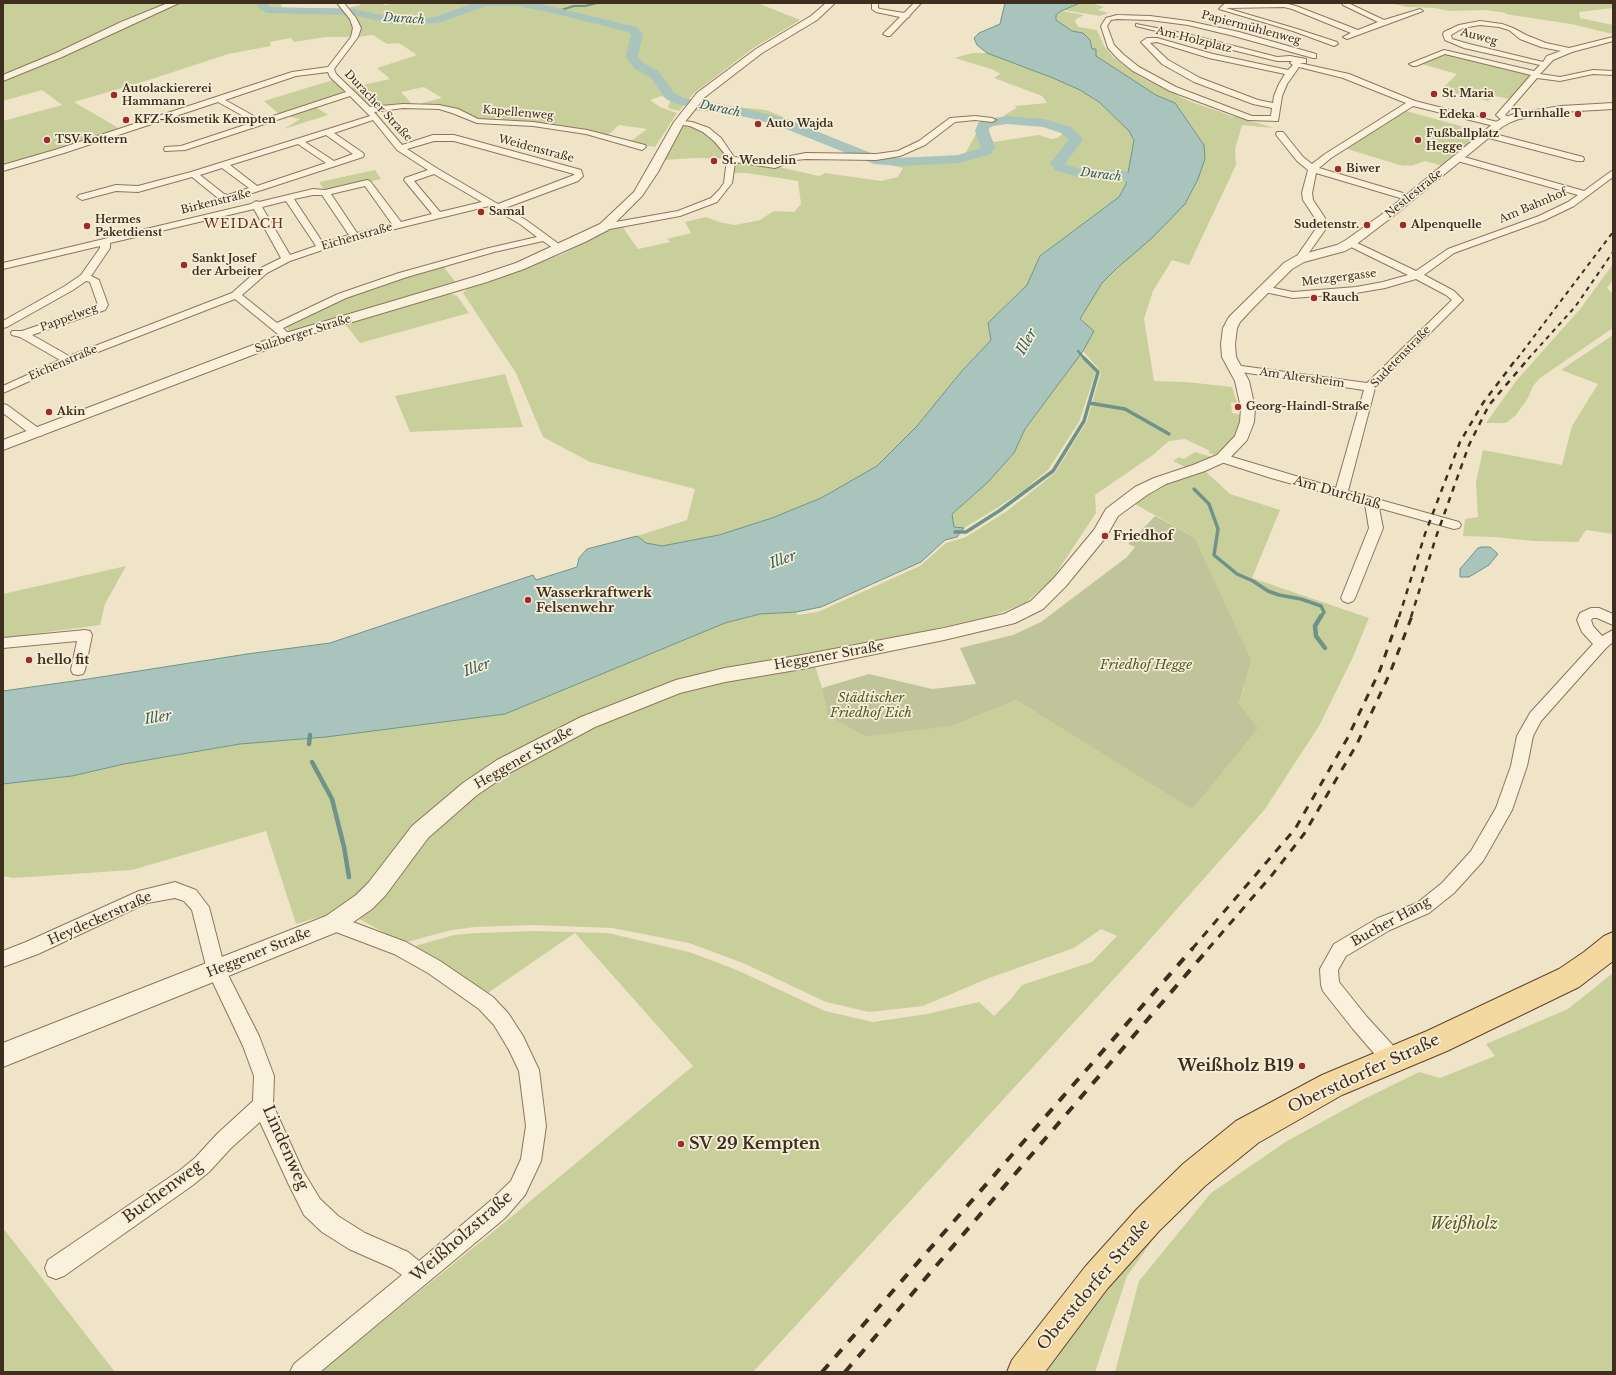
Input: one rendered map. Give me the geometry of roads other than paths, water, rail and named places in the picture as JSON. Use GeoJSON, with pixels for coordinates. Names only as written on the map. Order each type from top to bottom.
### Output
{"type":"FeatureCollection","features":[{"type":"Feature","properties":{"kind":"main road","name":"Oberstdorfer Straße"},"geometry":{"type":"LineString","coordinates":[[1024,1372],[1096,1278],[1148,1220],[1194,1175],[1247,1132],[1332,1085],[1437,1041],[1569,978],[1593,961],[1613,944]]}},
{"type":"Feature","properties":{"kind":"street"},"geometry":{"type":"LineString","coordinates":[[3,78],[59,55],[124,24],[175,3]]}},
{"type":"Feature","properties":{"kind":"street","name":"Duracher Straße"},"geometry":{"type":"LineString","coordinates":[[340,3],[353,18],[357,28],[354,37],[330,69],[334,75],[375,117],[400,148],[435,171],[523,222],[560,249]]}},
{"type":"Feature","properties":{"kind":"street","name":"Sulzberger Straße"},"geometry":{"type":"LineString","coordinates":[[604,227],[638,194],[652,172],[679,122],[696,100],[713,84],[759,51],[814,18],[831,3]]}},
{"type":"Feature","properties":{"kind":"street"},"geometry":{"type":"LineString","coordinates":[[875,3],[875,9],[878,11],[907,16]]}},
{"type":"Feature","properties":{"kind":"street"},"geometry":{"type":"LineString","coordinates":[[887,34],[907,16],[918,3]]}},
{"type":"Feature","properties":{"kind":"street"},"geometry":{"type":"LineString","coordinates":[[1345,4],[1384,22]]}},
{"type":"Feature","properties":{"kind":"street"},"geometry":{"type":"LineString","coordinates":[[1334,44],[1295,30],[1222,9],[1224,6],[1284,5],[1294,7],[1356,32]]}},
{"type":"Feature","properties":{"kind":"street"},"geometry":{"type":"LineString","coordinates":[[1420,11],[1356,32],[1302,63],[1290,73],[1283,84],[1276,106],[1275,119],[1251,118],[1229,111],[1173,89],[1136,69],[1121,57],[1112,46],[1104,26],[1105,19],[1187,36],[1277,59],[1290,58],[1302,63],[1358,80],[1412,103],[1459,116],[1503,123],[1517,116],[1561,109],[1613,106]]}},
{"type":"Feature","properties":{"kind":"street","name":"Papiermühlenweg"},"geometry":{"type":"LineString","coordinates":[[1105,19],[1125,16],[1188,24],[1318,53]]}},
{"type":"Feature","properties":{"kind":"street","name":"Auweg"},"geometry":{"type":"LineString","coordinates":[[1544,64],[1467,46],[1449,40],[1446,34],[1461,26],[1480,23],[1500,25],[1511,29],[1522,37],[1544,45],[1569,50]]}},
{"type":"Feature","properties":{"kind":"street"},"geometry":{"type":"LineString","coordinates":[[1503,123],[1500,115],[1550,58],[1569,50],[1613,39]]}},
{"type":"Feature","properties":{"kind":"street","name":"Am Holzplatz"},"geometry":{"type":"LineString","coordinates":[[1276,106],[1256,102],[1197,80],[1165,62],[1145,42],[1157,40],[1212,56],[1290,73]]}},
{"type":"Feature","properties":{"kind":"street"},"geometry":{"type":"LineString","coordinates":[[1413,64],[1444,52],[1560,79],[1593,72],[1613,73]]}},
{"type":"Feature","properties":{"kind":"street"},"geometry":{"type":"LineString","coordinates":[[3,168],[61,151],[295,74],[330,69]]}},
{"type":"Feature","properties":{"kind":"street"},"geometry":{"type":"LineString","coordinates":[[168,149],[182,148],[352,93]]}},
{"type":"Feature","properties":{"kind":"street"},"geometry":{"type":"LineString","coordinates":[[218,99],[261,123]]}},
{"type":"Feature","properties":{"kind":"street"},"geometry":{"type":"LineString","coordinates":[[1222,458],[1242,437],[1248,408],[1242,381],[1229,357],[1228,344],[1230,328],[1234,320],[1264,288],[1288,266],[1300,259],[1320,230],[1320,218],[1308,200],[1307,193],[1313,169],[1318,163],[1328,156],[1412,103]]}},
{"type":"Feature","properties":{"kind":"street","name":"Kapellenweg"},"geometry":{"type":"LineString","coordinates":[[367,110],[404,106],[438,107],[455,111],[477,121],[533,124],[587,132],[642,147]]}},
{"type":"Feature","properties":{"kind":"street"},"geometry":{"type":"LineString","coordinates":[[82,197],[116,188],[138,189],[194,174],[375,117]]}},
{"type":"Feature","properties":{"kind":"street"},"geometry":{"type":"LineString","coordinates":[[679,122],[692,124],[706,130],[718,140],[731,159],[775,165],[793,158],[806,156],[858,158],[900,153],[922,143],[953,120],[975,118],[992,120]]}},
{"type":"Feature","properties":{"kind":"street","name":"Nestlestraße"},"geometry":{"type":"LineString","coordinates":[[1300,259],[1341,248],[1350,244],[1503,123]]}},
{"type":"Feature","properties":{"kind":"street"},"geometry":{"type":"LineString","coordinates":[[194,174],[221,196],[228,198],[360,154],[327,132]]}},
{"type":"Feature","properties":{"kind":"street"},"geometry":{"type":"LineString","coordinates":[[1280,134],[1300,159],[1313,169],[1410,198]]}},
{"type":"Feature","properties":{"kind":"street"},"geometry":{"type":"LineString","coordinates":[[1488,135],[1580,159]]}},
{"type":"Feature","properties":{"kind":"street","name":"Weidenstraße"},"geometry":{"type":"LineString","coordinates":[[400,148],[433,138],[454,138],[578,172],[579,176],[575,179],[494,205]]}},
{"type":"Feature","properties":{"kind":"street"},"geometry":{"type":"LineString","coordinates":[[299,141],[333,164]]}},
{"type":"Feature","properties":{"kind":"street"},"geometry":{"type":"LineString","coordinates":[[1458,158],[1586,194]]}},
{"type":"Feature","properties":{"kind":"street","name":"Sulzberger Straße"},"geometry":{"type":"LineString","coordinates":[[3,445],[37,433],[282,332],[482,280],[560,249],[604,227],[680,213],[695,208],[714,200],[728,183],[731,159]]}},
{"type":"Feature","properties":{"kind":"street"},"geometry":{"type":"LineString","coordinates":[[224,165],[256,189]]}},
{"type":"Feature","properties":{"kind":"street"},"geometry":{"type":"LineString","coordinates":[[435,171],[408,180],[438,216]]}},
{"type":"Feature","properties":{"kind":"street","name":"Am Bahnhof"},"geometry":{"type":"LineString","coordinates":[[1416,275],[1451,251],[1542,218],[1571,204],[1613,173]]}},
{"type":"Feature","properties":{"kind":"street","name":"Birkenstraße"},"geometry":{"type":"LineString","coordinates":[[3,266],[288,197],[367,183],[398,225]]}},
{"type":"Feature","properties":{"kind":"street"},"geometry":{"type":"LineString","coordinates":[[321,192],[355,236]]}},
{"type":"Feature","properties":{"kind":"street"},"geometry":{"type":"LineString","coordinates":[[239,195],[255,205],[287,259]]}},
{"type":"Feature","properties":{"kind":"street"},"geometry":{"type":"LineString","coordinates":[[288,197],[321,247]]}},
{"type":"Feature","properties":{"kind":"street","name":"Eichenstraße"},"geometry":{"type":"LineString","coordinates":[[3,390],[68,360],[236,295],[263,271],[287,259],[355,236],[438,216],[494,205]]}},
{"type":"Feature","properties":{"kind":"street","name":"Sulzberger Straße"},"geometry":{"type":"LineString","coordinates":[[282,332],[342,296],[403,275],[492,250],[544,238]]}},
{"type":"Feature","properties":{"kind":"street"},"geometry":{"type":"LineString","coordinates":[[3,325],[69,288],[85,277],[105,248],[105,241]]}},
{"type":"Feature","properties":{"kind":"street","name":"Sudetenstraße"},"geometry":{"type":"LineString","coordinates":[[1341,493],[1370,387],[1461,298],[1450,294],[1416,275],[1350,244]]}},
{"type":"Feature","properties":{"kind":"street","name":"Metzgergasse"},"geometry":{"type":"LineString","coordinates":[[1264,288],[1293,295],[1356,290],[1385,285],[1416,275]]}},
{"type":"Feature","properties":{"kind":"street","name":"Pappelweg"},"geometry":{"type":"LineString","coordinates":[[23,334],[101,308],[103,305],[94,280],[85,277]]}},
{"type":"Feature","properties":{"kind":"street"},"geometry":{"type":"LineString","coordinates":[[236,295],[282,332]]}},
{"type":"Feature","properties":{"kind":"street"},"geometry":{"type":"LineString","coordinates":[[3,329],[23,334],[68,360]]}},
{"type":"Feature","properties":{"kind":"street","name":"Am Altersheim"},"geometry":{"type":"LineString","coordinates":[[1234,368],[1370,387]]}},
{"type":"Feature","properties":{"kind":"street"},"geometry":{"type":"LineString","coordinates":[[3,407],[37,433]]}},
{"type":"Feature","properties":{"kind":"street","name":"Am Durchlaß"},"geometry":{"type":"LineString","coordinates":[[1222,458],[1257,470],[1454,525]]}},
{"type":"Feature","properties":{"kind":"street","name":"Heggener Straße"},"geometry":{"type":"LineString","coordinates":[[3,1055],[334,923],[364,902],[394,868],[420,832],[470,789],[504,766],[588,722],[676,687],[725,675],[802,662],[944,634],[1009,619],[1037,604],[1060,582],[1100,533],[1112,512],[1141,491],[1160,481],[1199,468],[1222,458]]}},
{"type":"Feature","properties":{"kind":"street"},"geometry":{"type":"LineString","coordinates":[[1348,598],[1376,528],[1371,502]]}},
{"type":"Feature","properties":{"kind":"street","name":"Bucher Hang"},"geometry":{"type":"LineString","coordinates":[[1392,1060],[1330,985],[1329,970],[1340,950],[1384,924],[1423,908],[1448,888],[1477,856],[1504,810],[1519,766],[1525,736],[1535,717],[1607,639],[1587,628],[1584,620],[1585,616],[1591,613],[1599,614],[1613,620]]}},
{"type":"Feature","properties":{"kind":"street"},"geometry":{"type":"LineString","coordinates":[[3,643],[85,635],[78,670]]}},
{"type":"Feature","properties":{"kind":"street","name":"Heydeckerstraße"},"geometry":{"type":"LineString","coordinates":[[3,959],[32,948],[145,896],[175,890],[190,895],[200,907],[216,970]]}},
{"type":"Feature","properties":{"kind":"street","name":"Weißholzstraße"},"geometry":{"type":"LineString","coordinates":[[302,1372],[497,1210],[518,1188],[531,1161],[536,1126],[530,1070],[516,1042],[501,1019],[479,997],[434,966],[400,948],[334,923]]}},
{"type":"Feature","properties":{"kind":"street","name":"Lindenweg"},"geometry":{"type":"LineString","coordinates":[[216,970],[252,1042],[264,1076],[263,1106],[296,1178],[312,1207],[330,1224],[357,1241],[400,1260],[419,1274]]}},
{"type":"Feature","properties":{"kind":"street","name":"Buchenweg"},"geometry":{"type":"LineString","coordinates":[[56,1268],[186,1178],[202,1165],[224,1141],[263,1106]]}},
{"type":"Feature","properties":{"kind":"water","name":"Iller"},"geometry":{"type":"Polygon","coordinates":[[[1005,3],[1080,3],[1061,11],[1056,15],[1056,20],[1072,31],[1083,33],[1090,40],[1092,49],[1096,49],[1096,56],[1156,95],[1175,103],[1204,145],[1205,159],[1198,179],[1185,204],[1152,238],[1102,283],[1080,319],[1094,331],[1083,351],[1025,429],[1014,453],[988,482],[952,514],[954,527],[964,528],[957,537],[945,540],[921,562],[821,607],[796,612],[760,614],[725,623],[505,714],[326,737],[240,744],[124,764],[72,776],[3,784],[3,691],[330,643],[533,575],[536,580],[577,567],[579,558],[587,549],[637,536],[646,543],[662,546],[719,535],[772,518],[821,498],[877,466],[917,426],[961,372],[991,340],[988,323],[1027,285],[1040,256],[1119,197],[1126,184],[1134,140],[1129,131],[1099,102],[1080,90],[1053,78],[987,53],[977,45],[974,38],[979,33],[1000,24],[1005,3]]]}},
{"type":"Feature","properties":{"kind":"water"},"geometry":{"type":"Polygon","coordinates":[[[1490,547],[1498,554],[1489,565],[1469,577],[1460,577],[1460,569],[1478,548],[1490,547]]]}},
{"type":"Feature","properties":{"kind":"waterway","name":"Durach"},"geometry":{"type":"LineString","coordinates":[[262,3],[262,6],[267,10],[354,12],[389,20],[416,22],[437,20],[485,3],[518,3],[554,10],[632,29],[637,33],[632,57],[639,66],[654,74],[670,96],[680,101],[751,114],[781,122],[879,161],[900,162],[959,159],[986,151],[988,147],[982,131],[983,126],[989,123],[1007,120],[1044,123],[1066,130],[1076,139],[1070,149],[1057,163],[1060,167],[1078,173],[1119,174],[1157,191]]}},
{"type":"Feature","properties":{"kind":"waterway"},"geometry":{"type":"LineString","coordinates":[[558,11],[574,6],[585,6],[597,3]]}},
{"type":"Feature","properties":{"kind":"waterway"},"geometry":{"type":"LineString","coordinates":[[1078,351],[1085,359]]}},
{"type":"Feature","properties":{"kind":"waterway"},"geometry":{"type":"LineString","coordinates":[[1085,359],[1098,372],[1089,403]]}},
{"type":"Feature","properties":{"kind":"waterway"},"geometry":{"type":"LineString","coordinates":[[955,532],[966,532],[999,511],[1053,471],[1084,421],[1089,403]]}},
{"type":"Feature","properties":{"kind":"waterway"},"geometry":{"type":"LineString","coordinates":[[1089,403],[1125,409],[1169,434]]}},
{"type":"Feature","properties":{"kind":"waterway"},"geometry":{"type":"LineString","coordinates":[[1194,489],[1209,504],[1218,529],[1214,555],[1237,574],[1253,581],[1268,591],[1279,595],[1301,599],[1321,606],[1324,612],[1321,617]]}},
{"type":"Feature","properties":{"kind":"waterway"},"geometry":{"type":"LineString","coordinates":[[1321,616],[1315,626],[1316,636],[1325,648]]}},
{"type":"Feature","properties":{"kind":"waterway"},"geometry":{"type":"LineString","coordinates":[[309,744],[310,735]]}},
{"type":"Feature","properties":{"kind":"waterway"},"geometry":{"type":"LineString","coordinates":[[312,762],[332,799],[344,847],[349,877]]}},
{"type":"Feature","properties":{"kind":"railway"},"geometry":{"type":"LineString","coordinates":[[1517,359],[1613,232]]}},
{"type":"Feature","properties":{"kind":"railway"},"geometry":{"type":"LineString","coordinates":[[1528,359],[1575,307],[1613,252]]}},
{"type":"Feature","properties":{"kind":"railway"},"geometry":{"type":"LineString","coordinates":[[1399,617],[1425,534],[1460,442],[1483,403],[1517,358]]}},
{"type":"Feature","properties":{"kind":"railway"},"geometry":{"type":"LineString","coordinates":[[1411,617],[1436,537],[1469,445],[1489,405],[1529,358]]}},
{"type":"Feature","properties":{"kind":"railway"},"geometry":{"type":"LineString","coordinates":[[1192,949],[1295,829],[1347,739],[1380,670],[1399,616]]}},
{"type":"Feature","properties":{"kind":"railway"},"geometry":{"type":"LineString","coordinates":[[1208,949],[1272,875],[1304,834],[1357,744],[1390,673],[1412,616]]}},
{"type":"Feature","properties":{"kind":"railway"},"geometry":{"type":"LineString","coordinates":[[822,1372],[1193,948]]}},
{"type":"Feature","properties":{"kind":"railway"},"geometry":{"type":"LineString","coordinates":[[845,1372],[1209,948]]}},
{"type":"Feature","properties":{"kind":"place","name":"St. Maria"},"geometry":{"type":"Point","coordinates":[1434,94]}},
{"type":"Feature","properties":{"kind":"place","name":"Autolackiererei Hammann"},"geometry":{"type":"Point","coordinates":[114,95]}},
{"type":"Feature","properties":{"kind":"place","name":"Turnhalle"},"geometry":{"type":"Point","coordinates":[1578,114]}},
{"type":"Feature","properties":{"kind":"place","name":"Edeka"},"geometry":{"type":"Point","coordinates":[1483,115]}},
{"type":"Feature","properties":{"kind":"place","name":"KFZ-Kosmetik Kempten"},"geometry":{"type":"Point","coordinates":[126,120]}},
{"type":"Feature","properties":{"kind":"place","name":"Auto Wajda"},"geometry":{"type":"Point","coordinates":[758,124]}},
{"type":"Feature","properties":{"kind":"place","name":"TSV Kottern"},"geometry":{"type":"Point","coordinates":[47,140]}},
{"type":"Feature","properties":{"kind":"place","name":"Fußballplatz Hegge"},"geometry":{"type":"Point","coordinates":[1418,140]}},
{"type":"Feature","properties":{"kind":"place","name":"St. Wendelin"},"geometry":{"type":"Point","coordinates":[714,161]}},
{"type":"Feature","properties":{"kind":"place","name":"Biwer"},"geometry":{"type":"Point","coordinates":[1338,169]}},
{"type":"Feature","properties":{"kind":"place","name":"Samal"},"geometry":{"type":"Point","coordinates":[481,212]}},
{"type":"Feature","properties":{"kind":"place","name":"Sudetenstr."},"geometry":{"type":"Point","coordinates":[1367,225]}},
{"type":"Feature","properties":{"kind":"place","name":"Alpenquelle"},"geometry":{"type":"Point","coordinates":[1403,225]}},
{"type":"Feature","properties":{"kind":"place","name":"Hermes Paketdienst"},"geometry":{"type":"Point","coordinates":[87,226]}},
{"type":"Feature","properties":{"kind":"place","name":"Sankt Josef der Arbeiter"},"geometry":{"type":"Point","coordinates":[184,265]}},
{"type":"Feature","properties":{"kind":"place","name":"Rauch"},"geometry":{"type":"Point","coordinates":[1314,298]}},
{"type":"Feature","properties":{"kind":"place","name":"Georg-Haindl-Straße"},"geometry":{"type":"Point","coordinates":[1238,407]}},
{"type":"Feature","properties":{"kind":"place","name":"Akin"},"geometry":{"type":"Point","coordinates":[49,412]}},
{"type":"Feature","properties":{"kind":"place","name":"Friedhof"},"geometry":{"type":"Point","coordinates":[1105,536]}},
{"type":"Feature","properties":{"kind":"place","name":"Wasserkraftwerk Felsenwehr"},"geometry":{"type":"Point","coordinates":[528,600]}},
{"type":"Feature","properties":{"kind":"place","name":"hello fit"},"geometry":{"type":"Point","coordinates":[29,660]}},
{"type":"Feature","properties":{"kind":"place","name":"Weißholz B19"},"geometry":{"type":"Point","coordinates":[1302,1066]}},
{"type":"Feature","properties":{"kind":"place","name":"SV 29 Kempten"},"geometry":{"type":"Point","coordinates":[681,1144]}},
{"type":"Feature","properties":{"kind":"district","name":"WEIDACH"},"geometry":{"type":"Point","coordinates":[244,224]}},
{"type":"Feature","properties":{"kind":"park label","name":"Friedhof Hegge"},"geometry":{"type":"Point","coordinates":[1146,665]}},
{"type":"Feature","properties":{"kind":"park label","name":"Städtischer Friedhof Eich"},"geometry":{"type":"Point","coordinates":[871,706]}},
{"type":"Feature","properties":{"kind":"park label","name":"Weißholz"},"geometry":{"type":"Point","coordinates":[1464,1224]}}]}
